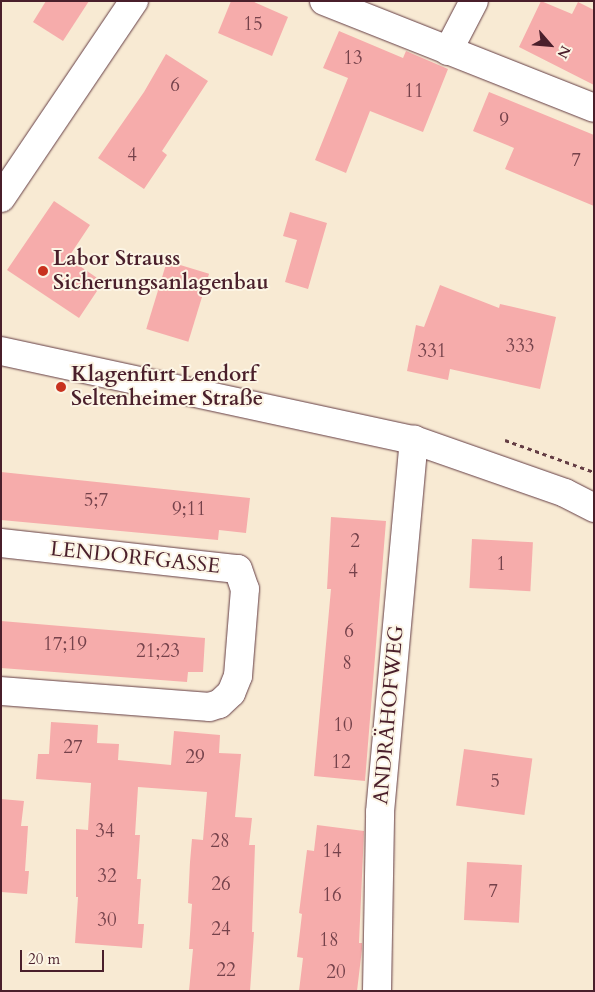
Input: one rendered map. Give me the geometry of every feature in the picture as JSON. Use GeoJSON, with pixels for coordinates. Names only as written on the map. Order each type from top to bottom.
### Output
{"type":"FeatureCollection","features":[{"type":"Feature","properties":{"kind":"street"},"geometry":{"type":"LineString","coordinates":[[1,198],[134,1]]}},
{"type":"Feature","properties":{"kind":"street"},"geometry":{"type":"LineString","coordinates":[[324,1],[594,108]]}},
{"type":"Feature","properties":{"kind":"street"},"geometry":{"type":"LineString","coordinates":[[448,51],[474,1]]}},
{"type":"Feature","properties":{"kind":"street"},"geometry":{"type":"LineString","coordinates":[[1,351],[414,440],[565,493],[594,508]]}},
{"type":"Feature","properties":{"kind":"street","name":"ANDRÄHOFWEG"},"geometry":{"type":"LineString","coordinates":[[377,991],[380,812],[414,440]]}},
{"type":"Feature","properties":{"kind":"street","name":"LENDORFGASSE"},"geometry":{"type":"LineString","coordinates":[[1,543],[238,569],[245,589],[238,676],[231,693],[219,704],[209,707],[1,691]]}},
{"type":"Feature","properties":{"kind":"building"},"geometry":{"type":"Polygon","coordinates":[[[46,1],[89,1],[63,41],[33,22],[46,1]]]}},
{"type":"Feature","properties":{"kind":"building"},"geometry":{"type":"Polygon","coordinates":[[[231,1],[252,1],[288,17],[272,56],[218,33],[231,1]]]}},
{"type":"Feature","properties":{"kind":"building"},"geometry":{"type":"Polygon","coordinates":[[[541,1],[572,14],[578,2],[594,10],[594,85],[519,47],[541,1]]]}},
{"type":"Feature","properties":{"kind":"building"},"geometry":{"type":"Polygon","coordinates":[[[339,31],[403,58],[406,51],[448,69],[423,132],[370,111],[346,173],[315,160],[348,78],[323,68],[339,31]]]}},
{"type":"Feature","properties":{"kind":"building"},"geometry":{"type":"Polygon","coordinates":[[[166,54],[208,81],[162,151],[167,155],[144,189],[98,158],[144,92],[166,54]]]}},
{"type":"Feature","properties":{"kind":"building"},"geometry":{"type":"Polygon","coordinates":[[[489,92],[594,135],[594,206],[505,169],[514,148],[473,131],[489,92]]]}},
{"type":"Feature","properties":{"kind":"building"},"geometry":{"type":"Polygon","coordinates":[[[54,201],[90,225],[68,258],[103,282],[79,318],[7,270],[54,201]]]}},
{"type":"Feature","properties":{"kind":"building"},"geometry":{"type":"Polygon","coordinates":[[[290,212],[327,223],[308,289],[285,282],[297,240],[283,236],[290,212]]]}},
{"type":"Feature","properties":{"kind":"building"},"geometry":{"type":"Polygon","coordinates":[[[167,261],[209,274],[188,342],[146,329],[167,261]]]}},
{"type":"Feature","properties":{"kind":"building"},"geometry":{"type":"Polygon","coordinates":[[[440,285],[499,308],[500,304],[556,317],[540,389],[450,369],[448,380],[407,371],[416,325],[424,327],[440,285]]]}},
{"type":"Feature","properties":{"kind":"building"},"geometry":{"type":"Polygon","coordinates":[[[1,472],[250,498],[246,533],[219,530],[218,540],[1,520],[1,472]]]}},
{"type":"Feature","properties":{"kind":"building"},"geometry":{"type":"Polygon","coordinates":[[[331,517],[386,521],[365,781],[314,776],[331,589],[327,589],[331,517]]]}},
{"type":"Feature","properties":{"kind":"building"},"geometry":{"type":"Polygon","coordinates":[[[472,539],[533,542],[530,591],[469,588],[472,539]]]}},
{"type":"Feature","properties":{"kind":"building"},"geometry":{"type":"Polygon","coordinates":[[[1,621],[205,638],[203,672],[188,672],[187,682],[1,668],[1,621]]]}},
{"type":"Feature","properties":{"kind":"building"},"geometry":{"type":"Polygon","coordinates":[[[51,722],[98,725],[97,743],[119,744],[118,760],[171,765],[174,731],[220,735],[219,753],[241,754],[235,817],[252,818],[249,845],[255,845],[252,932],[254,932],[250,991],[189,991],[193,949],[189,949],[192,904],[188,903],[192,839],[203,840],[207,792],[138,787],[135,835],[140,835],[137,879],[141,879],[138,924],[144,924],[142,948],[75,943],[78,897],[76,897],[76,829],[88,830],[91,783],[36,779],[38,754],[49,754],[51,722]]]}},
{"type":"Feature","properties":{"kind":"building"},"geometry":{"type":"Polygon","coordinates":[[[464,749],[532,759],[524,815],[456,805],[464,749]]]}},
{"type":"Feature","properties":{"kind":"building"},"geometry":{"type":"Polygon","coordinates":[[[1,799],[24,801],[21,826],[28,826],[25,871],[29,871],[27,894],[1,892],[1,799]]]}},
{"type":"Feature","properties":{"kind":"building"},"geometry":{"type":"Polygon","coordinates":[[[317,825],[364,831],[359,943],[362,943],[362,949],[357,991],[299,991],[303,958],[297,957],[302,914],[299,913],[307,850],[314,851],[317,825]]]}},
{"type":"Feature","properties":{"kind":"building"},"geometry":{"type":"Polygon","coordinates":[[[467,862],[522,865],[519,923],[464,920],[467,862]]]}},
{"type":"Feature","properties":{"kind":"place","name":"Labor Strauss Sicherungsanlagenbau"},"geometry":{"type":"Point","coordinates":[43,271]}},
{"type":"Feature","properties":{"kind":"place","name":"Klagenfurt Lendorf Seltenheimer Straße"},"geometry":{"type":"Point","coordinates":[61,387]}}]}
